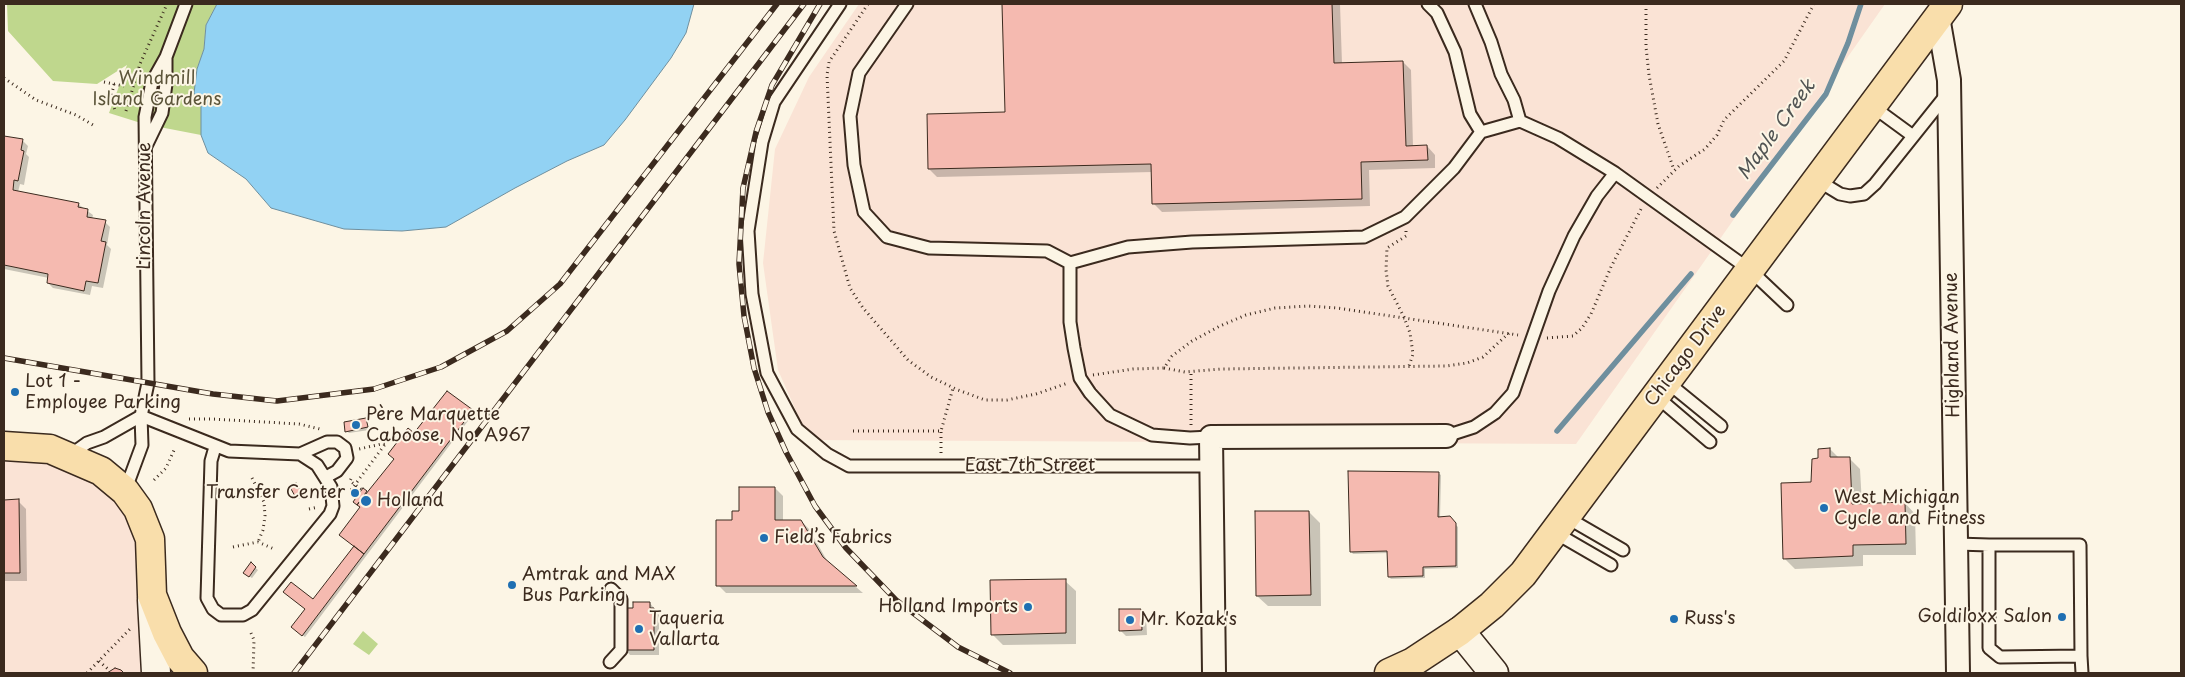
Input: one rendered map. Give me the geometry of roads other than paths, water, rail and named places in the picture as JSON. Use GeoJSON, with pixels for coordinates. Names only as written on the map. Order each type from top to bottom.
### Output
{"type":"FeatureCollection","features":[{"type":"Feature","properties":{"kind":"main road","name":"Chicago Drive"},"geometry":{"type":"LineString","coordinates":[[1389,673],[1413,662],[1460,631],[1492,605],[1523,574],[1943,10]]}},
{"type":"Feature","properties":{"kind":"main road"},"geometry":{"type":"LineString","coordinates":[[4,446],[50,449],[101,471],[125,491],[138,509],[150,539],[156,673]]}},
{"type":"Feature","properties":{"kind":"main road"},"geometry":{"type":"LineString","coordinates":[[152,595],[167,633],[180,658],[193,673]]}},
{"type":"Feature","properties":{"kind":"main road"},"geometry":{"type":"LineString","coordinates":[[1460,631],[1494,673]]}},
{"type":"Feature","properties":{"kind":"street","name":"Highland Avenue"},"geometry":{"type":"LineString","coordinates":[[1943,10],[1949,92],[1958,673]]}},
{"type":"Feature","properties":{"kind":"street"},"geometry":{"type":"LineString","coordinates":[[1214,673],[1211,466],[1200,437],[1446,436]]}},
{"type":"Feature","properties":{"kind":"lane","name":"Lincoln Avenue"},"geometry":{"type":"LineString","coordinates":[[125,491],[142,445],[141,416],[148,383],[145,117],[152,82],[166,57],[186,4]]}},
{"type":"Feature","properties":{"kind":"lane","name":"East 7th Street"},"geometry":{"type":"LineString","coordinates":[[840,4],[774,102],[762,142],[748,231],[752,294],[767,373],[797,429],[827,454],[849,466],[1211,466]]}},
{"type":"Feature","properties":{"kind":"lane"},"geometry":{"type":"LineString","coordinates":[[907,4],[859,73],[850,116],[854,165],[864,212],[887,238],[929,248],[1047,251],[1070,263],[1128,247],[1192,242],[1364,237],[1405,217],[1454,168],[1481,132],[1520,121],[1558,138],[1615,173],[1750,270],[1787,305]]}},
{"type":"Feature","properties":{"kind":"lane"},"geometry":{"type":"LineString","coordinates":[[1428,4],[1437,13],[1455,52],[1470,114],[1481,132]]}},
{"type":"Feature","properties":{"kind":"lane"},"geometry":{"type":"LineString","coordinates":[[1475,4],[1491,42],[1501,74],[1514,100],[1520,121]]}},
{"type":"Feature","properties":{"kind":"lane"},"geometry":{"type":"LineString","coordinates":[[144,150],[162,113],[166,84],[166,57]]}},
{"type":"Feature","properties":{"kind":"lane"},"geometry":{"type":"LineString","coordinates":[[1818,180],[1840,194],[1850,196],[1864,194],[1875,184],[1949,92]]}},
{"type":"Feature","properties":{"kind":"lane"},"geometry":{"type":"LineString","coordinates":[[1872,106],[1913,136]]}},
{"type":"Feature","properties":{"kind":"lane"},"geometry":{"type":"LineString","coordinates":[[1446,436],[1474,427],[1496,413],[1513,393],[1549,291],[1574,236],[1597,196],[1615,173]]}},
{"type":"Feature","properties":{"kind":"lane"},"geometry":{"type":"LineString","coordinates":[[1070,263],[1070,322],[1080,378],[1110,415],[1152,435],[1200,437]]}},
{"type":"Feature","properties":{"kind":"lane"},"geometry":{"type":"LineString","coordinates":[[1661,389],[1721,426]]}},
{"type":"Feature","properties":{"kind":"lane"},"geometry":{"type":"LineString","coordinates":[[1661,389],[1710,442]]}},
{"type":"Feature","properties":{"kind":"lane"},"geometry":{"type":"LineString","coordinates":[[69,456],[87,443],[104,437],[141,416],[228,451],[300,454],[327,442],[337,442],[342,444],[346,452],[344,464],[326,478]]}},
{"type":"Feature","properties":{"kind":"lane"},"geometry":{"type":"LineString","coordinates":[[215,447],[211,461],[207,598],[213,609],[221,615],[243,615],[252,610],[324,522],[333,506],[331,488],[326,478],[317,465],[300,454]]}},
{"type":"Feature","properties":{"kind":"lane"},"geometry":{"type":"LineString","coordinates":[[1560,524],[1623,550]]}},
{"type":"Feature","properties":{"kind":"lane"},"geometry":{"type":"LineString","coordinates":[[1560,524],[1611,565]]}},
{"type":"Feature","properties":{"kind":"lane"},"geometry":{"type":"LineString","coordinates":[[1957,544],[2080,545],[2082,673]]}},
{"type":"Feature","properties":{"kind":"lane"},"geometry":{"type":"LineString","coordinates":[[1989,544],[1989,648],[2000,657],[2081,656]]}},
{"type":"Feature","properties":{"kind":"lane"},"geometry":{"type":"LineString","coordinates":[[610,662],[621,650],[620,599],[611,589]]}},
{"type":"Feature","properties":{"kind":"water"},"geometry":{"type":"Polygon","coordinates":[[[217,4],[694,4],[686,33],[671,58],[604,145],[567,161],[446,227],[402,231],[344,229],[271,208],[246,179],[208,153],[201,135],[201,106],[194,93],[197,69],[204,49],[206,25],[217,4]]]}},
{"type":"Feature","properties":{"kind":"waterway","name":"Maple Creek"},"geometry":{"type":"LineString","coordinates":[[1733,215],[1826,94],[1848,43],[1861,4]]}},
{"type":"Feature","properties":{"kind":"waterway","name":"Maple Creek"},"geometry":{"type":"LineString","coordinates":[[1557,431],[1691,274]]}},
{"type":"Feature","properties":{"kind":"railway"},"geometry":{"type":"LineString","coordinates":[[4,358],[213,394],[277,401],[374,389],[441,367],[507,331],[560,284],[777,4]]}},
{"type":"Feature","properties":{"kind":"railway"},"geometry":{"type":"LineString","coordinates":[[294,673],[804,4]]}},
{"type":"Feature","properties":{"kind":"railway"},"geometry":{"type":"LineString","coordinates":[[820,4],[772,85],[756,132],[743,188],[739,264],[744,316],[754,368],[768,412],[786,452],[815,506],[846,548],[896,600],[958,647],[1010,673]]}},
{"type":"Feature","properties":{"kind":"place","name":"Lot 1 - Employee Parking"},"geometry":{"type":"Point","coordinates":[15,392]}},
{"type":"Feature","properties":{"kind":"place","name":"Père Marquette Caboose, No. A967"},"geometry":{"type":"Point","coordinates":[356,425]}},
{"type":"Feature","properties":{"kind":"place","name":"Transfer Center"},"geometry":{"type":"Point","coordinates":[355,493]}},
{"type":"Feature","properties":{"kind":"place","name":"Holland"},"geometry":{"type":"Point","coordinates":[366,501]}},
{"type":"Feature","properties":{"kind":"place","name":"West Michigan Cycle and Fitness"},"geometry":{"type":"Point","coordinates":[1824,508]}},
{"type":"Feature","properties":{"kind":"place","name":"Field’s Fabrics"},"geometry":{"type":"Point","coordinates":[764,538]}},
{"type":"Feature","properties":{"kind":"place","name":"Amtrak and MAX Bus Parking"},"geometry":{"type":"Point","coordinates":[512,585]}},
{"type":"Feature","properties":{"kind":"place","name":"Holland Imports"},"geometry":{"type":"Point","coordinates":[1028,607]}},
{"type":"Feature","properties":{"kind":"place","name":"Goldiloxx Salon"},"geometry":{"type":"Point","coordinates":[2062,617]}},
{"type":"Feature","properties":{"kind":"place","name":"Russ's"},"geometry":{"type":"Point","coordinates":[1674,619]}},
{"type":"Feature","properties":{"kind":"place","name":"Mr. Kozak's"},"geometry":{"type":"Point","coordinates":[1130,620]}},
{"type":"Feature","properties":{"kind":"place","name":"Taqueria Vallarta"},"geometry":{"type":"Point","coordinates":[639,629]}},
{"type":"Feature","properties":{"kind":"park label","name":"Windmill Island Gardens"},"geometry":{"type":"Point","coordinates":[157,89]}}]}
